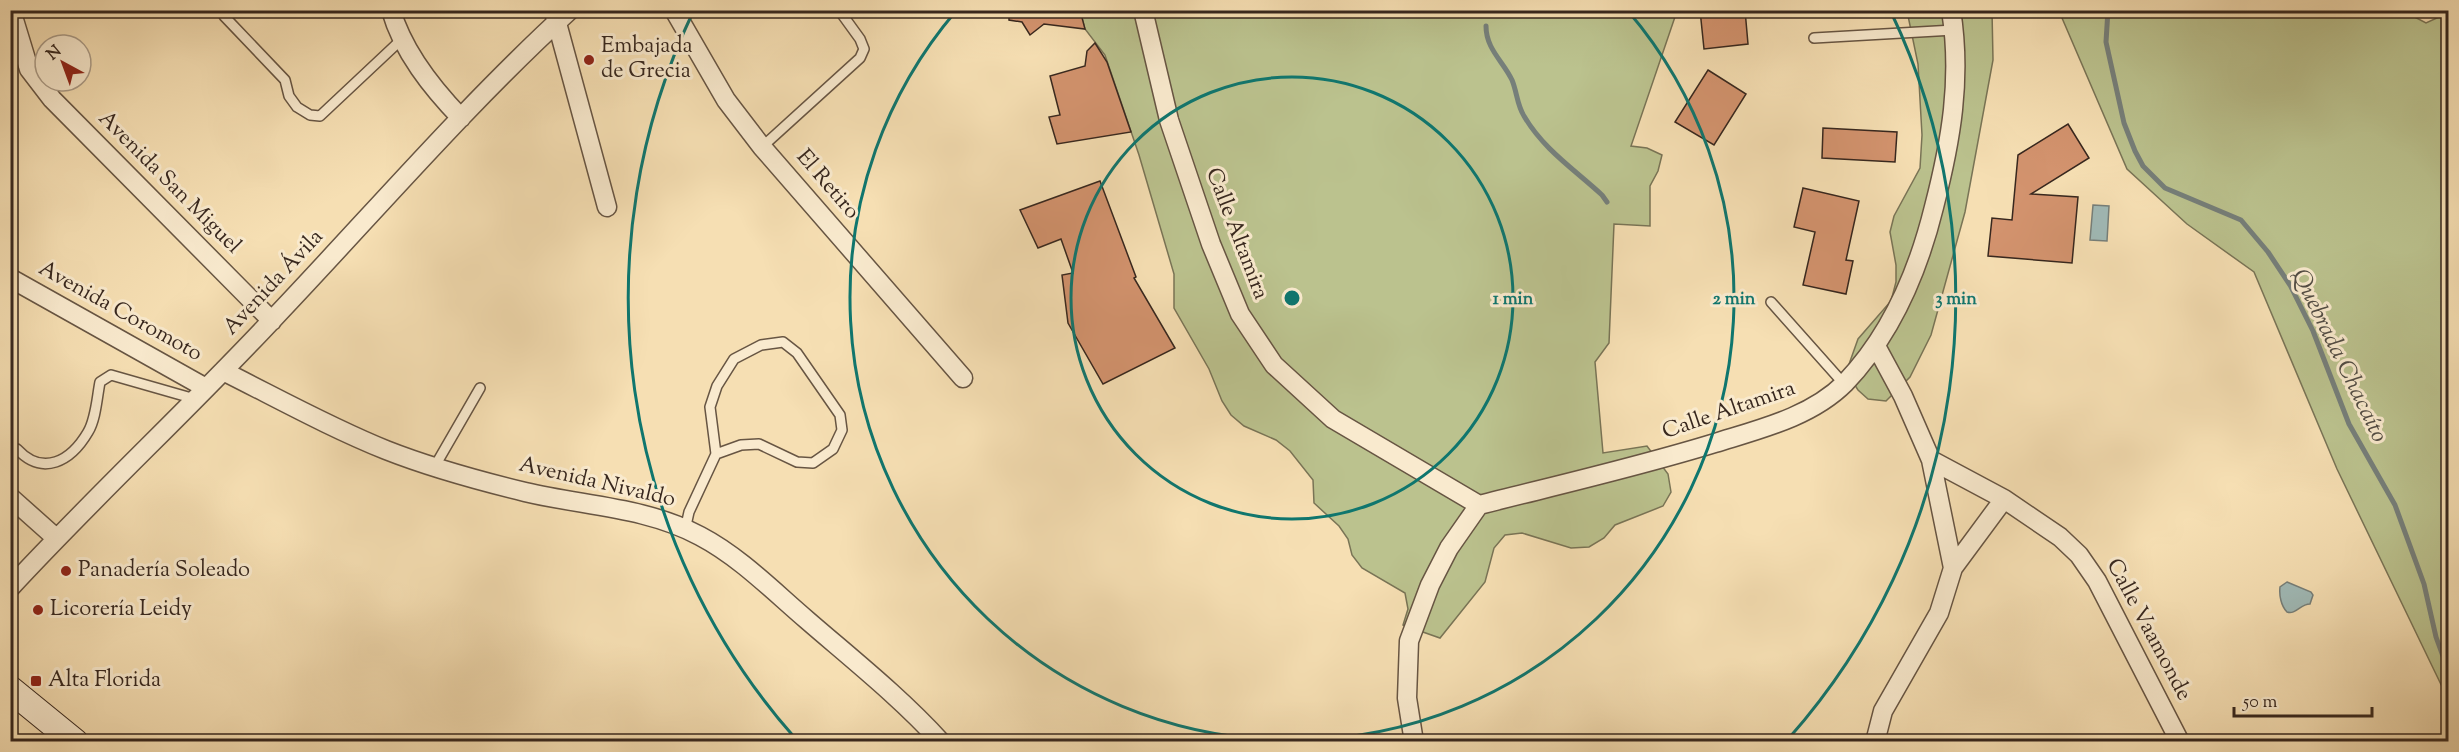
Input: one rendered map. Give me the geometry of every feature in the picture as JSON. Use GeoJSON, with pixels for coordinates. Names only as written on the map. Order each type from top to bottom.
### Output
{"type":"FeatureCollection","features":[{"type":"Feature","properties":{"kind":"street","name":"Avenida San Miguel"},"geometry":{"type":"LineString","coordinates":[[11,10],[29,69],[52,99],[272,321]]}},
{"type":"Feature","properties":{"kind":"street"},"geometry":{"type":"LineString","coordinates":[[391,10],[402,39],[419,68],[461,118]]}},
{"type":"Feature","properties":{"kind":"street","name":"El Retiro"},"geometry":{"type":"LineString","coordinates":[[674,10],[726,100],[762,147],[963,378]]}},
{"type":"Feature","properties":{"kind":"street","name":"Calle Altamira"},"geometry":{"type":"LineString","coordinates":[[1143,10],[1169,120],[1211,244],[1240,314],[1274,365],[1333,419],[1479,505],[1674,456],[1761,429],[1808,410],[1844,384],[1876,346],[1906,290],[1926,238],[1941,178],[1955,101],[1952,10]]}},
{"type":"Feature","properties":{"kind":"street","name":"Avenida Ávila"},"geometry":{"type":"LineString","coordinates":[[10,588],[56,538],[272,321],[560,14]]}},
{"type":"Feature","properties":{"kind":"street"},"geometry":{"type":"LineString","coordinates":[[560,14],[608,207]]}},
{"type":"Feature","properties":{"kind":"street","name":"Avenida Coromoto"},"geometry":{"type":"LineString","coordinates":[[10,278],[200,394]]}},
{"type":"Feature","properties":{"kind":"street"},"geometry":{"type":"LineString","coordinates":[[1876,346],[1903,396],[1931,460],[1953,568]]}},
{"type":"Feature","properties":{"kind":"street","name":"Avenida Nivaldo"},"geometry":{"type":"LineString","coordinates":[[224,371],[358,438],[435,466],[525,492],[631,512],[666,521],[685,530],[727,552],[749,570],[914,713],[941,741]]}},
{"type":"Feature","properties":{"kind":"street","name":"Calle Vaamonde"},"geometry":{"type":"LineString","coordinates":[[1931,460],[2004,499],[2060,537],[2079,555],[2097,581],[2180,741]]}},
{"type":"Feature","properties":{"kind":"street"},"geometry":{"type":"LineString","coordinates":[[10,497],[56,538]]}},
{"type":"Feature","properties":{"kind":"street"},"geometry":{"type":"LineString","coordinates":[[1875,741],[1883,711],[1939,613],[1953,568],[2004,499]]}},
{"type":"Feature","properties":{"kind":"street"},"geometry":{"type":"LineString","coordinates":[[1414,741],[1407,698],[1409,641],[1449,548],[1479,505]]}},
{"type":"Feature","properties":{"kind":"street"},"geometry":{"type":"LineString","coordinates":[[10,689],[75,741]]}},
{"type":"Feature","properties":{"kind":"lane"},"geometry":{"type":"LineString","coordinates":[[762,147],[860,58],[864,49],[860,39],[839,10]]}},
{"type":"Feature","properties":{"kind":"lane"},"geometry":{"type":"LineString","coordinates":[[224,16],[285,80],[289,96],[297,107],[310,115],[320,116],[402,39]]}},
{"type":"Feature","properties":{"kind":"lane"},"geometry":{"type":"LineString","coordinates":[[1814,38],[1954,30]]}},
{"type":"Feature","properties":{"kind":"lane"},"geometry":{"type":"LineString","coordinates":[[1772,302],[1844,384]]}},
{"type":"Feature","properties":{"kind":"lane"},"geometry":{"type":"LineString","coordinates":[[685,530],[690,512],[716,454],[710,407],[717,386],[734,359],[762,345],[783,342],[797,353],[840,415],[842,430],[833,449],[813,463],[797,462],[759,444],[741,445],[716,454]]}},
{"type":"Feature","properties":{"kind":"lane"},"geometry":{"type":"LineString","coordinates":[[17,449],[28,460],[37,464],[58,461],[69,454],[89,430],[100,382],[111,375],[200,394]]}},
{"type":"Feature","properties":{"kind":"lane"},"geometry":{"type":"LineString","coordinates":[[435,466],[480,388]]}},
{"type":"Feature","properties":{"kind":"green space"},"geometry":{"type":"Polygon","coordinates":[[[1080,11],[1677,11],[1631,146],[1647,148],[1662,155],[1658,171],[1650,186],[1650,226],[1614,224],[1609,343],[1595,362],[1603,453],[1647,446],[1668,474],[1671,492],[1663,506],[1615,525],[1604,538],[1589,547],[1571,548],[1522,533],[1505,535],[1494,548],[1485,582],[1440,638],[1403,625],[1408,609],[1405,593],[1362,568],[1352,555],[1348,539],[1339,526],[1314,503],[1313,480],[1290,451],[1276,440],[1244,426],[1231,415],[1222,401],[1209,369],[1174,308],[1174,274],[1139,155],[1105,55],[1085,29],[1080,11]]]}},
{"type":"Feature","properties":{"kind":"green space"},"geometry":{"type":"Polygon","coordinates":[[[1907,11],[1992,11],[1993,60],[1965,212],[1931,335],[1910,377],[1886,401],[1868,399],[1858,390],[1849,376],[1848,367],[1858,339],[1891,301],[1896,282],[1896,265],[1890,232],[1894,216],[1920,168],[1922,135],[1918,64],[1907,11]]]}},
{"type":"Feature","properties":{"kind":"green space"},"geometry":{"type":"Polygon","coordinates":[[[2059,11],[2403,11],[2426,23],[2448,13],[2448,699],[2337,469],[2254,272],[2187,224],[2127,169],[2059,11]]]}},
{"type":"Feature","properties":{"kind":"water"},"geometry":{"type":"Polygon","coordinates":[[[2093,205],[2109,206],[2107,241],[2090,240],[2093,205]]]}},
{"type":"Feature","properties":{"kind":"water"},"geometry":{"type":"Polygon","coordinates":[[[2287,582],[2311,592],[2313,595],[2310,604],[2293,612],[2287,612],[2280,597],[2280,587],[2287,582]]]}},
{"type":"Feature","properties":{"kind":"building"},"geometry":{"type":"Polygon","coordinates":[[[1009,10],[1080,10],[1085,29],[1044,24],[1030,35],[1022,22],[1009,20],[1009,10]]]}},
{"type":"Feature","properties":{"kind":"building"},"geometry":{"type":"Polygon","coordinates":[[[1700,10],[1745,10],[1748,44],[1704,49],[1700,10]]]}},
{"type":"Feature","properties":{"kind":"building"},"geometry":{"type":"Polygon","coordinates":[[[1095,43],[1107,62],[1131,132],[1057,144],[1049,117],[1060,115],[1050,76],[1085,66],[1087,51],[1095,43]]]}},
{"type":"Feature","properties":{"kind":"building"},"geometry":{"type":"Polygon","coordinates":[[[1708,70],[1746,94],[1714,145],[1675,122],[1708,70]]]}},
{"type":"Feature","properties":{"kind":"building"},"geometry":{"type":"Polygon","coordinates":[[[2068,124],[2089,158],[2031,194],[2078,197],[2072,263],[1988,256],[1992,218],[2012,220],[2018,155],[2068,124]]]}},
{"type":"Feature","properties":{"kind":"building"},"geometry":{"type":"Polygon","coordinates":[[[1823,128],[1897,132],[1895,162],[1822,158],[1823,128]]]}},
{"type":"Feature","properties":{"kind":"building"},"geometry":{"type":"Polygon","coordinates":[[[1100,181],[1136,277],[1134,278],[1175,348],[1103,384],[1068,323],[1062,275],[1073,273],[1061,239],[1038,248],[1020,210],[1100,181]]]}},
{"type":"Feature","properties":{"kind":"building"},"geometry":{"type":"Polygon","coordinates":[[[1803,188],[1859,201],[1846,260],[1853,261],[1846,294],[1803,285],[1815,232],[1794,227],[1803,188]]]}},
{"type":"Feature","properties":{"kind":"waterway","name":"Quebrada Chacaíto"},"geometry":{"type":"LineString","coordinates":[[2108,10],[2106,42],[2124,123],[2135,151],[2143,166],[2165,188],[2241,220],[2268,252],[2290,285],[2313,331],[2349,424],[2395,505],[2424,584],[2436,637],[2448,670]]}},
{"type":"Feature","properties":{"kind":"waterway"},"geometry":{"type":"LineString","coordinates":[[1486,26],[1489,41],[1512,80],[1520,107],[1532,128],[1550,149],[1607,202]]}},
{"type":"Feature","properties":{"kind":"place","name":"Embajada de Grecia"},"geometry":{"type":"Point","coordinates":[589,60]}},
{"type":"Feature","properties":{"kind":"place","name":"Panadería Soleado"},"geometry":{"type":"Point","coordinates":[66,571]}},
{"type":"Feature","properties":{"kind":"place","name":"Licorería Leidy"},"geometry":{"type":"Point","coordinates":[38,610]}},
{"type":"Feature","properties":{"kind":"place","name":"Alta Florida"},"geometry":{"type":"Point","coordinates":[36,681]}}]}
